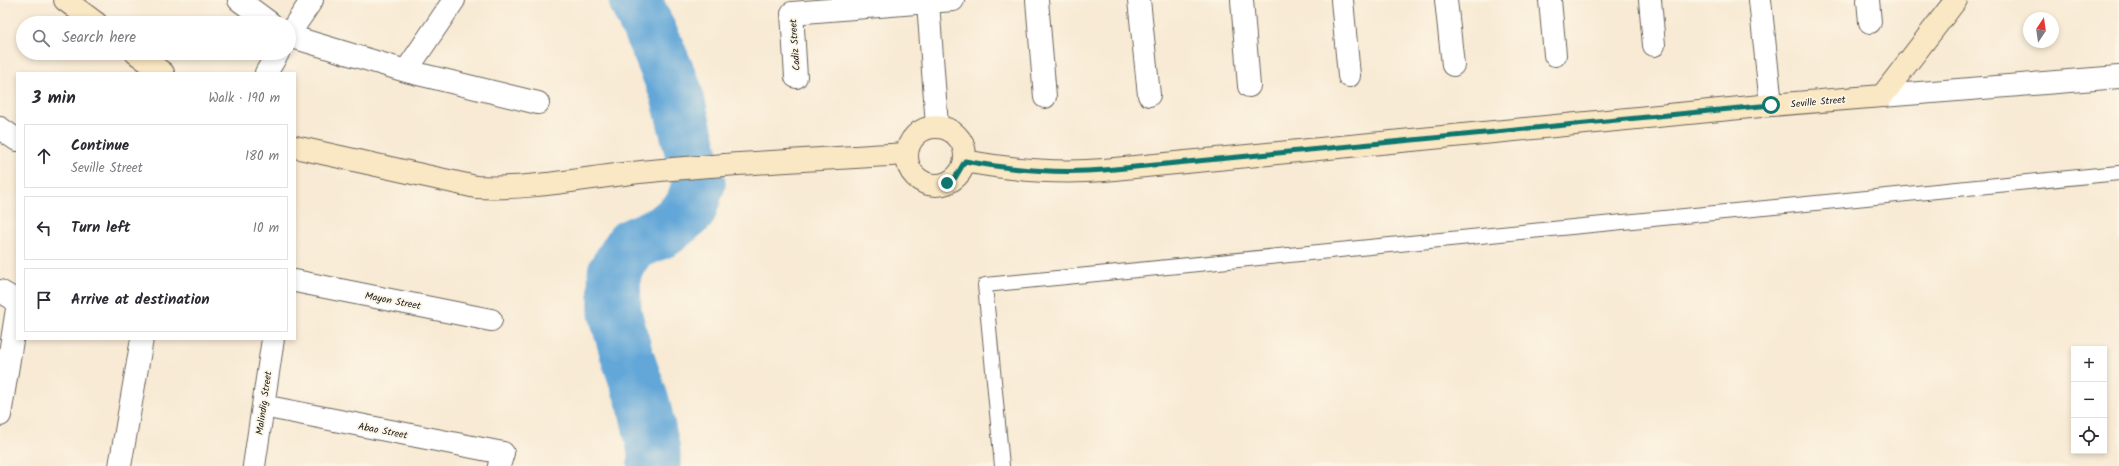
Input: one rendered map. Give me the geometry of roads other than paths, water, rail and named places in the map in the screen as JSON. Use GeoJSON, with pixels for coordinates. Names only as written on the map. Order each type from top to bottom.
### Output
{"type":"FeatureCollection","features":[{"type":"Feature","properties":{"kind":"street"},"geometry":{"type":"LineString","coordinates":[[65,0],[87,16]]}},
{"type":"Feature","properties":{"kind":"street"},"geometry":{"type":"LineString","coordinates":[[239,0],[261,16]]}},
{"type":"Feature","properties":{"kind":"street"},"geometry":{"type":"LineString","coordinates":[[296,24],[312,0]]}},
{"type":"Feature","properties":{"kind":"street"},"geometry":{"type":"LineString","coordinates":[[406,71],[454,0]]}},
{"type":"Feature","properties":{"kind":"street"},"geometry":{"type":"LineString","coordinates":[[937,126],[928,2],[953,0]]}},
{"type":"Feature","properties":{"kind":"street"},"geometry":{"type":"LineString","coordinates":[[1037,0],[1046,97]]}},
{"type":"Feature","properties":{"kind":"street"},"geometry":{"type":"LineString","coordinates":[[1139,0],[1149,95]]}},
{"type":"Feature","properties":{"kind":"street"},"geometry":{"type":"LineString","coordinates":[[1242,0],[1249,86]]}},
{"type":"Feature","properties":{"kind":"street"},"geometry":{"type":"LineString","coordinates":[[1342,0],[1349,76]]}},
{"type":"Feature","properties":{"kind":"street"},"geometry":{"type":"LineString","coordinates":[[1446,0],[1453,65]]}},
{"type":"Feature","properties":{"kind":"street"},"geometry":{"type":"LineString","coordinates":[[1550,0],[1555,55]]}},
{"type":"Feature","properties":{"kind":"street"},"geometry":{"type":"LineString","coordinates":[[1650,0],[1654,45]]}},
{"type":"Feature","properties":{"kind":"street"},"geometry":{"type":"LineString","coordinates":[[1760,0],[1771,105]]}},
{"type":"Feature","properties":{"kind":"street"},"geometry":{"type":"LineString","coordinates":[[1868,0],[1870,22]]}},
{"type":"Feature","properties":{"kind":"street"},"geometry":{"type":"LineString","coordinates":[[1882,96],[1956,0]]}},
{"type":"Feature","properties":{"kind":"street","name":"Cadiz Street"},"geometry":{"type":"LineString","coordinates":[[796,77],[792,12],[928,2]]}},
{"type":"Feature","properties":{"kind":"street"},"geometry":{"type":"LineString","coordinates":[[296,37],[406,71],[538,103]]}},
{"type":"Feature","properties":{"kind":"street"},"geometry":{"type":"LineString","coordinates":[[145,60],[162,72]]}},
{"type":"Feature","properties":{"kind":"street"},"geometry":{"type":"LineString","coordinates":[[267,72],[274,60]]}},
{"type":"Feature","properties":{"kind":"street"},"geometry":{"type":"LineString","coordinates":[[1882,96],[2119,77]]}},
{"type":"Feature","properties":{"kind":"street","name":"Seville Street"},"geometry":{"type":"LineString","coordinates":[[965,161],[1004,169],[1040,172],[1104,170],[1771,105],[1882,96]]}},
{"type":"Feature","properties":{"kind":"street"},"geometry":{"type":"LineString","coordinates":[[937,126],[945,127],[959,138],[964,149],[965,161],[955,178],[947,183],[937,185],[927,184],[911,173],[907,164],[906,154],[908,143],[916,134],[926,128],[937,126]]}},
{"type":"Feature","properties":{"kind":"street"},"geometry":{"type":"LineString","coordinates":[[0,128],[16,139]]}},
{"type":"Feature","properties":{"kind":"street"},"geometry":{"type":"LineString","coordinates":[[296,147],[476,186],[531,187],[650,171],[906,154]]}},
{"type":"Feature","properties":{"kind":"street","name":"Mayon Street"},"geometry":{"type":"LineString","coordinates":[[296,281],[491,320]]}},
{"type":"Feature","properties":{"kind":"street"},"geometry":{"type":"LineString","coordinates":[[0,291],[16,300]]}},
{"type":"Feature","properties":{"kind":"street"},"geometry":{"type":"LineString","coordinates":[[0,415],[16,315]]}},
{"type":"Feature","properties":{"kind":"street"},"geometry":{"type":"LineString","coordinates":[[120,466],[142,340]]}},
{"type":"Feature","properties":{"kind":"street","name":"Malindig Street"},"geometry":{"type":"LineString","coordinates":[[254,466],[273,340]]}},
{"type":"Feature","properties":{"kind":"street","name":"Abao Street"},"geometry":{"type":"LineString","coordinates":[[263,406],[501,460]]}},
{"type":"Feature","properties":{"kind":"lane"},"geometry":{"type":"LineString","coordinates":[[1002,466],[984,285],[2119,174]]}},
{"type":"Feature","properties":{"kind":"waterway"},"geometry":{"type":"LineString","coordinates":[[635,0],[676,92],[699,183],[690,210],[664,231],[631,245],[614,272],[615,313],[627,356],[644,405],[654,451],[654,466]]}}]}
